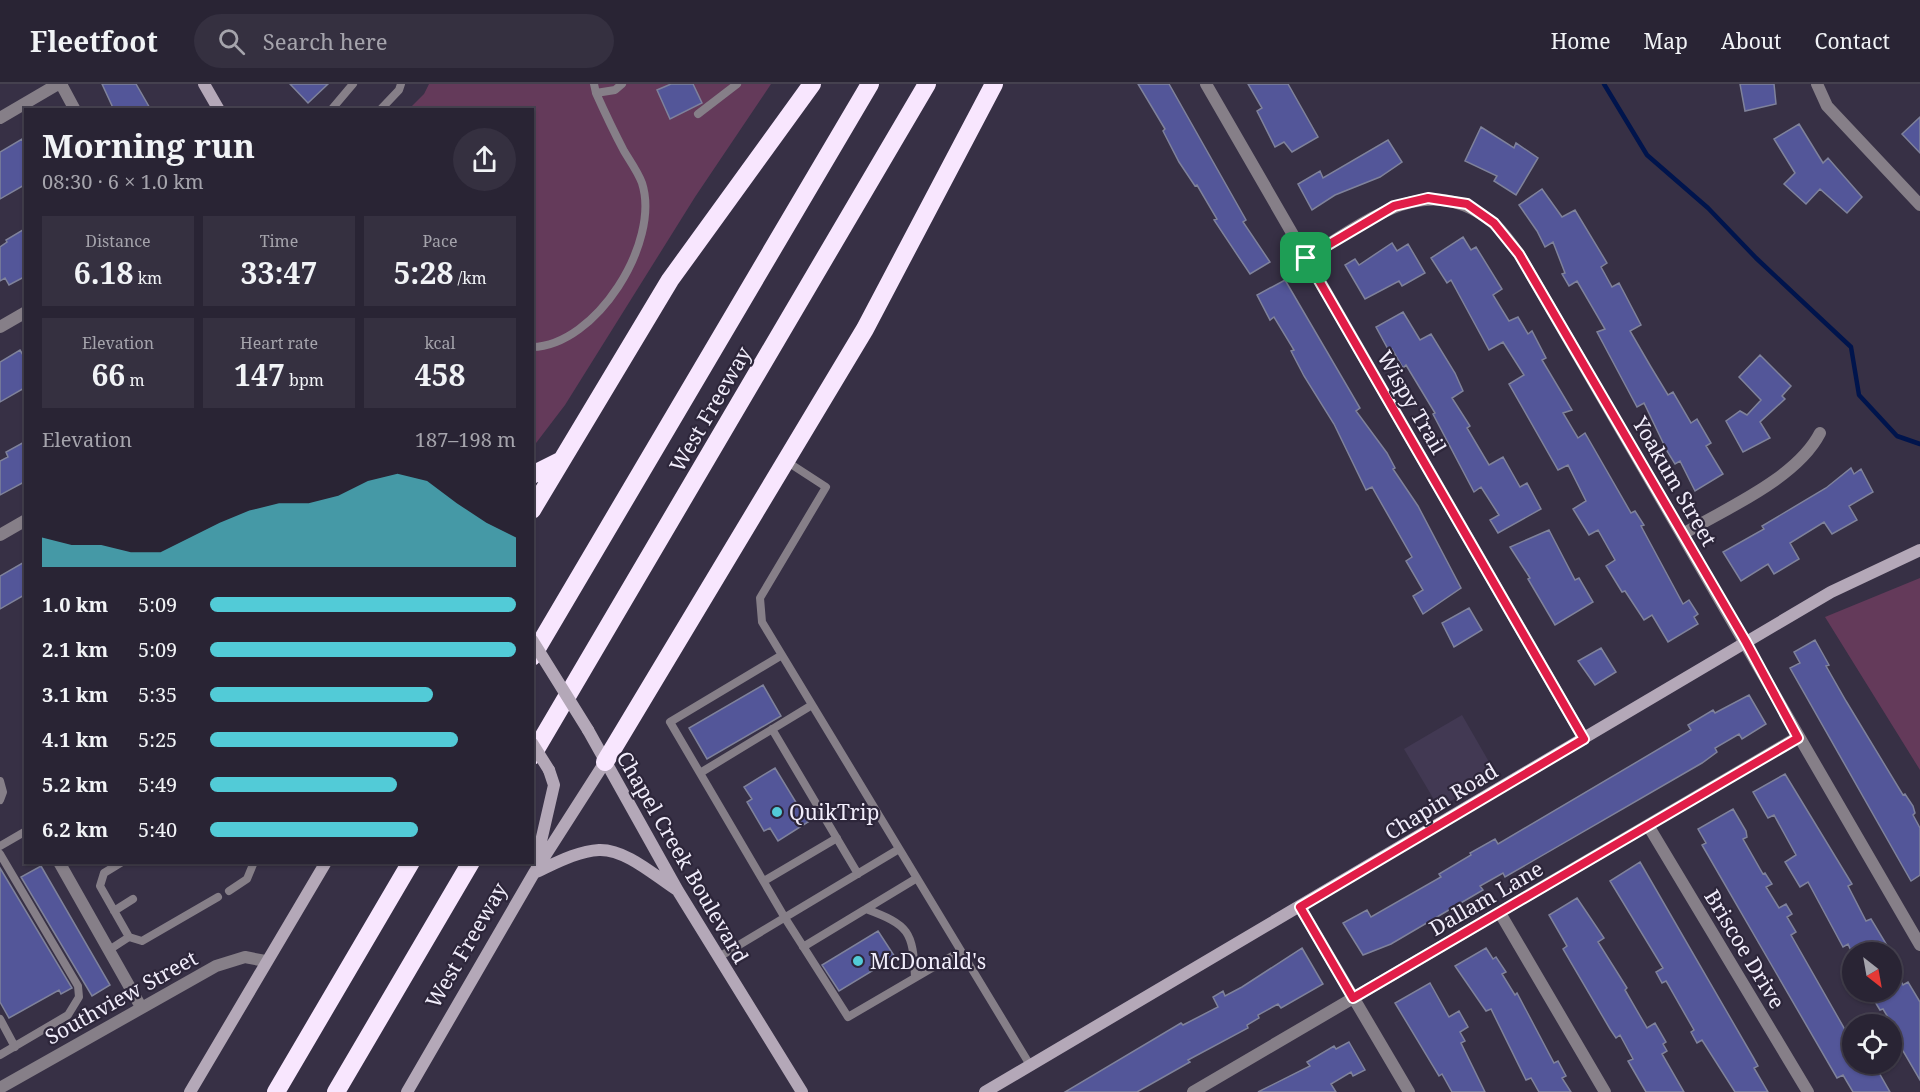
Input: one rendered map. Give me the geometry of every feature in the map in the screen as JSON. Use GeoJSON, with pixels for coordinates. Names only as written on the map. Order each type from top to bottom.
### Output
{"type":"FeatureCollection","features":[{"type":"Feature","properties":{"kind":"highway"},"geometry":{"type":"LineString","coordinates":[[534,507],[670,280],[812,84]]}},
{"type":"Feature","properties":{"kind":"highway","name":"West Freeway"},"geometry":{"type":"LineString","coordinates":[[534,654],[870,84]]}},
{"type":"Feature","properties":{"kind":"highway","name":"West Freeway"},"geometry":{"type":"LineString","coordinates":[[534,753],[927,84]]}},
{"type":"Feature","properties":{"kind":"highway"},"geometry":{"type":"LineString","coordinates":[[604,762],[865,329],[994,84]]}},
{"type":"Feature","properties":{"kind":"highway"},"geometry":{"type":"LineString","coordinates":[[534,474],[562,460]]}},
{"type":"Feature","properties":{"kind":"highway"},"geometry":{"type":"LineString","coordinates":[[276,1092],[410,864]]}},
{"type":"Feature","properties":{"kind":"highway","name":"West Freeway"},"geometry":{"type":"LineString","coordinates":[[336,1092],[470,864]]}},
{"type":"Feature","properties":{"kind":"main road"},"geometry":{"type":"LineString","coordinates":[[204,84],[218,108]]}},
{"type":"Feature","properties":{"kind":"main road","name":"Chapin Road"},"geometry":{"type":"LineString","coordinates":[[985,1092],[1746,642],[1864,574],[1920,550]]}},
{"type":"Feature","properties":{"kind":"main road","name":"Chapel Creek Boulevard"},"geometry":{"type":"LineString","coordinates":[[534,643],[588,730],[678,891],[802,1092]]}},
{"type":"Feature","properties":{"kind":"main road"},"geometry":{"type":"LineString","coordinates":[[534,746],[549,770],[554,785],[534,873]]}},
{"type":"Feature","properties":{"kind":"main road","name":"West Freeway"},"geometry":{"type":"LineString","coordinates":[[407,1092],[534,873],[604,762]]}},
{"type":"Feature","properties":{"kind":"main road"},"geometry":{"type":"LineString","coordinates":[[534,873],[572,856],[600,849],[627,857],[678,891]]}},
{"type":"Feature","properties":{"kind":"main road"},"geometry":{"type":"LineString","coordinates":[[190,1092],[325,864]]}},
{"type":"Feature","properties":{"kind":"street"},"geometry":{"type":"LineString","coordinates":[[0,118],[59,84],[74,108]]}},
{"type":"Feature","properties":{"kind":"street","name":"Wispy Trail"},"geometry":{"type":"LineString","coordinates":[[1206,84],[1584,739]]}},
{"type":"Feature","properties":{"kind":"street"},"geometry":{"type":"LineString","coordinates":[[1817,84],[1827,105],[1920,204]]}},
{"type":"Feature","properties":{"kind":"street","name":"Yoakum Street"},"geometry":{"type":"LineString","coordinates":[[1306,258],[1394,206],[1428,198],[1467,204],[1494,223],[1519,254],[1920,945]]}},
{"type":"Feature","properties":{"kind":"street"},"geometry":{"type":"LineString","coordinates":[[0,327],[24,313]]}},
{"type":"Feature","properties":{"kind":"street"},"geometry":{"type":"LineString","coordinates":[[1683,534],[1792,469],[1811,451],[1820,433]]}},
{"type":"Feature","properties":{"kind":"street"},"geometry":{"type":"LineString","coordinates":[[0,534],[24,521]]}},
{"type":"Feature","properties":{"kind":"street","name":"Dallam Lane"},"geometry":{"type":"LineString","coordinates":[[1193,1092],[1798,738]]}},
{"type":"Feature","properties":{"kind":"street","name":"Briscoe Drive"},"geometry":{"type":"LineString","coordinates":[[1649,827],[1808,1092]]}},
{"type":"Feature","properties":{"kind":"street"},"geometry":{"type":"LineString","coordinates":[[60,864],[141,1007]]}},
{"type":"Feature","properties":{"kind":"street"},"geometry":{"type":"LineString","coordinates":[[1300,907],[1409,1092]]}},
{"type":"Feature","properties":{"kind":"street"},"geometry":{"type":"LineString","coordinates":[[1500,913],[1605,1092]]}},
{"type":"Feature","properties":{"kind":"street","name":"Southview Street"},"geometry":{"type":"LineString","coordinates":[[0,1088],[216,966],[245,957],[266,961]]}},
{"type":"Feature","properties":{"kind":"lane"},"geometry":{"type":"LineString","coordinates":[[333,108],[354,84]]}},
{"type":"Feature","properties":{"kind":"lane"},"geometry":{"type":"LineString","coordinates":[[382,108],[402,84]]}},
{"type":"Feature","properties":{"kind":"lane"},"geometry":{"type":"LineString","coordinates":[[534,348],[546,347],[586,326],[612,298],[634,255],[646,217],[642,183],[608,121],[594,84]]}},
{"type":"Feature","properties":{"kind":"lane"},"geometry":{"type":"LineString","coordinates":[[596,93],[615,90],[622,84]]}},
{"type":"Feature","properties":{"kind":"lane"},"geometry":{"type":"LineString","coordinates":[[698,114],[737,84]]}},
{"type":"Feature","properties":{"kind":"lane"},"geometry":{"type":"LineString","coordinates":[[786,460],[826,487],[760,598],[762,622],[1030,1065]]}},
{"type":"Feature","properties":{"kind":"lane"},"geometry":{"type":"LineString","coordinates":[[782,655],[670,722],[785,918],[848,1017],[961,951]]}},
{"type":"Feature","properties":{"kind":"lane"},"geometry":{"type":"LineString","coordinates":[[700,772],[812,705]]}},
{"type":"Feature","properties":{"kind":"lane"},"geometry":{"type":"LineString","coordinates":[[772,729],[858,874]]}},
{"type":"Feature","properties":{"kind":"lane"},"geometry":{"type":"LineString","coordinates":[[0,781],[3,792],[0,800]]}},
{"type":"Feature","properties":{"kind":"lane"},"geometry":{"type":"LineString","coordinates":[[0,846],[24,832]]}},
{"type":"Feature","properties":{"kind":"lane"},"geometry":{"type":"LineString","coordinates":[[764,881],[837,838]]}},
{"type":"Feature","properties":{"kind":"lane"},"geometry":{"type":"LineString","coordinates":[[719,957],[899,849]]}},
{"type":"Feature","properties":{"kind":"lane"},"geometry":{"type":"LineString","coordinates":[[0,854],[78,986],[79,997],[68,1015],[0,1055]]}},
{"type":"Feature","properties":{"kind":"lane"},"geometry":{"type":"LineString","coordinates":[[119,864],[104,873],[99,886],[129,937],[142,941],[218,897]]}},
{"type":"Feature","properties":{"kind":"lane"},"geometry":{"type":"LineString","coordinates":[[229,891],[247,879],[253,864]]}},
{"type":"Feature","properties":{"kind":"lane"},"geometry":{"type":"LineString","coordinates":[[803,947],[917,878]]}},
{"type":"Feature","properties":{"kind":"lane"},"geometry":{"type":"LineString","coordinates":[[114,911],[133,899]]}},
{"type":"Feature","properties":{"kind":"lane"},"geometry":{"type":"LineString","coordinates":[[866,909],[894,919],[905,928],[914,954],[915,978]]}},
{"type":"Feature","properties":{"kind":"lane"},"geometry":{"type":"LineString","coordinates":[[109,950],[129,937]]}},
{"type":"Feature","properties":{"kind":"lane"},"geometry":{"type":"LineString","coordinates":[[0,1019],[15,1047]]}},
{"type":"Feature","properties":{"kind":"shaded area"},"geometry":{"type":"Polygon","coordinates":[[[429,84],[771,84],[695,197],[565,405],[534,446],[534,108],[410,108],[424,94],[429,84]]]}},
{"type":"Feature","properties":{"kind":"shaded area"},"geometry":{"type":"Polygon","coordinates":[[[1920,578],[1920,770],[1825,617],[1920,578]]]}},
{"type":"Feature","properties":{"kind":"shaded area"},"geometry":{"type":"Polygon","coordinates":[[[1462,715],[1496,774],[1439,808],[1404,749],[1462,715]]]}},
{"type":"Feature","properties":{"kind":"building"},"geometry":{"type":"Polygon","coordinates":[[[102,84],[136,84],[150,108],[113,108],[102,84]]]}},
{"type":"Feature","properties":{"kind":"building"},"geometry":{"type":"Polygon","coordinates":[[[290,84],[328,84],[308,103],[290,84]]]}},
{"type":"Feature","properties":{"kind":"building"},"geometry":{"type":"Polygon","coordinates":[[[671,84],[693,84],[702,103],[670,119],[657,90],[671,84]]]}},
{"type":"Feature","properties":{"kind":"building"},"geometry":{"type":"Polygon","coordinates":[[[1138,84],[1169,84],[1246,220],[1243,222],[1270,262],[1250,274],[1214,220],[1217,219],[1197,185],[1195,186],[1179,162],[1163,131],[1165,129],[1138,84]]]}},
{"type":"Feature","properties":{"kind":"building"},"geometry":{"type":"Polygon","coordinates":[[[1248,84],[1288,84],[1318,137],[1292,152],[1284,142],[1275,147],[1257,111],[1262,108],[1248,84]]]}},
{"type":"Feature","properties":{"kind":"building"},"geometry":{"type":"Polygon","coordinates":[[[1740,84],[1774,84],[1776,104],[1745,111],[1740,84]]]}},
{"type":"Feature","properties":{"kind":"building"},"geometry":{"type":"Polygon","coordinates":[[[1920,117],[1920,153],[1902,134],[1920,117]]]}},
{"type":"Feature","properties":{"kind":"building"},"geometry":{"type":"Polygon","coordinates":[[[1799,124],[1823,163],[1828,158],[1862,197],[1847,213],[1820,189],[1806,204],[1784,184],[1795,173],[1774,139],[1799,124]]]}},
{"type":"Feature","properties":{"kind":"building"},"geometry":{"type":"Polygon","coordinates":[[[1481,127],[1514,148],[1516,143],[1538,158],[1516,195],[1494,181],[1497,176],[1465,161],[1481,127]]]}},
{"type":"Feature","properties":{"kind":"building"},"geometry":{"type":"Polygon","coordinates":[[[22,139],[24,142],[24,185],[0,199],[0,152],[22,139]]]}},
{"type":"Feature","properties":{"kind":"building"},"geometry":{"type":"Polygon","coordinates":[[[1388,140],[1402,162],[1380,177],[1335,195],[1312,210],[1298,184],[1320,171],[1323,178],[1388,140]]]}},
{"type":"Feature","properties":{"kind":"building"},"geometry":{"type":"Polygon","coordinates":[[[1542,189],[1562,217],[1575,210],[1607,263],[1601,267],[1612,287],[1619,283],[1641,325],[1630,331],[1651,367],[1668,395],[1673,392],[1691,423],[1697,419],[1711,443],[1706,446],[1723,474],[1695,491],[1680,461],[1675,464],[1667,451],[1644,403],[1637,407],[1597,332],[1605,329],[1577,281],[1569,286],[1562,274],[1565,273],[1553,242],[1545,247],[1519,205],[1542,189]]]}},
{"type":"Feature","properties":{"kind":"building"},"geometry":{"type":"Polygon","coordinates":[[[24,229],[24,277],[9,285],[5,278],[0,281],[0,247],[7,242],[6,240],[24,229]]]}},
{"type":"Feature","properties":{"kind":"building"},"geometry":{"type":"Polygon","coordinates":[[[1463,237],[1471,250],[1476,247],[1502,289],[1493,295],[1509,321],[1518,317],[1528,334],[1532,331],[1546,358],[1542,360],[1572,410],[1563,413],[1578,438],[1585,433],[1631,513],[1635,511],[1644,525],[1641,526],[1683,604],[1689,600],[1698,614],[1694,617],[1698,624],[1668,642],[1652,615],[1644,620],[1625,591],[1622,592],[1606,566],[1615,560],[1598,530],[1589,535],[1573,509],[1586,501],[1568,465],[1558,470],[1509,384],[1524,375],[1503,342],[1489,350],[1451,280],[1447,283],[1431,258],[1463,237]]]}},
{"type":"Feature","properties":{"kind":"building"},"geometry":{"type":"Polygon","coordinates":[[[1392,243],[1397,251],[1408,244],[1425,273],[1402,286],[1399,281],[1365,299],[1345,265],[1355,259],[1359,265],[1392,243]]]}},
{"type":"Feature","properties":{"kind":"building"},"geometry":{"type":"Polygon","coordinates":[[[1285,280],[1360,408],[1356,411],[1387,453],[1395,468],[1393,469],[1418,506],[1461,588],[1423,614],[1413,596],[1423,590],[1406,561],[1412,557],[1372,487],[1366,490],[1334,424],[1291,351],[1294,350],[1274,317],[1270,320],[1257,295],[1285,280]]]}},
{"type":"Feature","properties":{"kind":"building"},"geometry":{"type":"Polygon","coordinates":[[[1403,312],[1420,340],[1431,334],[1455,373],[1463,391],[1452,398],[1470,426],[1467,428],[1489,465],[1503,457],[1520,487],[1527,483],[1541,509],[1498,533],[1490,520],[1499,515],[1481,487],[1474,492],[1433,414],[1435,413],[1406,365],[1403,368],[1392,349],[1389,351],[1376,327],[1403,312]]]}},
{"type":"Feature","properties":{"kind":"building"},"geometry":{"type":"Polygon","coordinates":[[[20,350],[24,357],[24,388],[0,402],[0,362],[20,350]]]}},
{"type":"Feature","properties":{"kind":"building"},"geometry":{"type":"Polygon","coordinates":[[[1760,355],[1791,386],[1782,396],[1785,399],[1760,422],[1770,438],[1743,452],[1726,421],[1740,411],[1747,415],[1761,400],[1739,377],[1760,355]]]}},
{"type":"Feature","properties":{"kind":"building"},"geometry":{"type":"Polygon","coordinates":[[[24,442],[24,482],[0,495],[0,461],[8,457],[6,452],[24,442]]]}},
{"type":"Feature","properties":{"kind":"building"},"geometry":{"type":"Polygon","coordinates":[[[1851,468],[1854,474],[1861,469],[1873,492],[1849,506],[1857,520],[1832,534],[1824,522],[1790,543],[1799,559],[1774,574],[1768,564],[1741,581],[1723,552],[1764,529],[1762,526],[1826,488],[1851,468]]]}},
{"type":"Feature","properties":{"kind":"building"},"geometry":{"type":"Polygon","coordinates":[[[1549,530],[1575,580],[1579,578],[1593,602],[1555,625],[1528,579],[1530,578],[1510,547],[1549,530]]]}},
{"type":"Feature","properties":{"kind":"building"},"geometry":{"type":"Polygon","coordinates":[[[24,562],[24,595],[0,609],[0,576],[24,562]]]}},
{"type":"Feature","properties":{"kind":"building"},"geometry":{"type":"Polygon","coordinates":[[[1469,608],[1482,630],[1454,647],[1442,623],[1469,608]]]}},
{"type":"Feature","properties":{"kind":"building"},"geometry":{"type":"Polygon","coordinates":[[[1815,640],[1829,665],[1826,666],[1846,701],[1903,795],[1905,794],[1913,806],[1915,813],[1913,815],[1920,828],[1920,875],[1911,881],[1790,668],[1800,663],[1794,652],[1815,640]]]}},
{"type":"Feature","properties":{"kind":"building"},"geometry":{"type":"Polygon","coordinates":[[[1601,648],[1616,672],[1595,685],[1578,661],[1601,648]]]}},
{"type":"Feature","properties":{"kind":"building"},"geometry":{"type":"Polygon","coordinates":[[[763,685],[781,716],[707,759],[689,728],[763,685]]]}},
{"type":"Feature","properties":{"kind":"building"},"geometry":{"type":"Polygon","coordinates":[[[1749,695],[1766,724],[1742,739],[1739,734],[1715,748],[1717,752],[1702,763],[1505,877],[1503,873],[1480,886],[1483,890],[1391,944],[1363,955],[1343,923],[1367,910],[1371,917],[1441,877],[1439,874],[1471,855],[1470,853],[1495,839],[1498,844],[1691,730],[1688,725],[1713,710],[1715,713],[1749,695]]]}},
{"type":"Feature","properties":{"kind":"building","name":"QuikTrip"},"geometry":{"type":"Polygon","coordinates":[[[775,768],[808,822],[778,841],[770,828],[764,831],[747,802],[752,799],[744,787],[775,768]]]}},
{"type":"Feature","properties":{"kind":"building"},"geometry":{"type":"Polygon","coordinates":[[[1785,774],[1852,884],[1848,886],[1866,921],[1871,919],[1885,942],[1842,942],[1842,945],[1808,882],[1800,887],[1785,862],[1796,855],[1774,815],[1768,818],[1753,792],[1785,774]]]}},
{"type":"Feature","properties":{"kind":"building"},"geometry":{"type":"Polygon","coordinates":[[[1733,809],[1746,831],[1747,837],[1743,839],[1763,874],[1765,873],[1772,884],[1766,887],[1779,908],[1786,904],[1792,914],[1787,917],[1796,932],[1791,935],[1842,1024],[1842,1074],[1880,1074],[1890,1092],[1853,1092],[1843,1075],[1837,1078],[1702,845],[1706,843],[1698,829],[1733,809]]]}},
{"type":"Feature","properties":{"kind":"building"},"geometry":{"type":"Polygon","coordinates":[[[1640,862],[1753,1057],[1758,1066],[1754,1068],[1768,1092],[1735,1092],[1702,1040],[1697,1043],[1691,1032],[1694,1030],[1666,981],[1662,983],[1656,972],[1663,968],[1610,881],[1640,862]]]}},
{"type":"Feature","properties":{"kind":"building"},"geometry":{"type":"Polygon","coordinates":[[[41,866],[110,985],[92,996],[21,877],[41,866]]]}},
{"type":"Feature","properties":{"kind":"building"},"geometry":{"type":"Polygon","coordinates":[[[0,868],[72,988],[61,994],[59,990],[9,1018],[0,1002],[0,868]]]}},
{"type":"Feature","properties":{"kind":"building"},"geometry":{"type":"Polygon","coordinates":[[[1577,898],[1604,938],[1598,942],[1627,988],[1625,990],[1647,1028],[1655,1023],[1666,1042],[1663,1044],[1667,1051],[1662,1054],[1684,1092],[1646,1092],[1628,1061],[1633,1059],[1620,1035],[1616,1038],[1610,1029],[1563,949],[1567,946],[1549,915],[1577,898]]]}},
{"type":"Feature","properties":{"kind":"building","name":"McDonald's"},"geometry":{"type":"Polygon","coordinates":[[[878,931],[895,957],[839,991],[822,965],[878,931]]]}},
{"type":"Feature","properties":{"kind":"building"},"geometry":{"type":"Polygon","coordinates":[[[1302,948],[1323,984],[1281,1008],[1278,1004],[1258,1015],[1259,1018],[1247,1025],[1248,1028],[1188,1060],[1190,1062],[1137,1092],[1065,1092],[1181,1023],[1183,1025],[1218,1007],[1213,997],[1223,991],[1225,996],[1242,987],[1302,948]]]}},
{"type":"Feature","properties":{"kind":"building"},"geometry":{"type":"Polygon","coordinates":[[[1486,948],[1493,959],[1496,957],[1506,972],[1502,974],[1515,995],[1517,993],[1554,1063],[1558,1061],[1566,1076],[1562,1078],[1571,1092],[1539,1092],[1531,1078],[1526,1080],[1491,1009],[1486,1011],[1455,966],[1486,948]]]}},
{"type":"Feature","properties":{"kind":"building"},"geometry":{"type":"Polygon","coordinates":[[[1908,982],[1920,1002],[1920,1080],[1902,1049],[1902,1014],[1886,1014],[1883,1009],[1880,1010],[1875,1002],[1902,1002],[1902,983],[1903,985],[1908,982]]]}},
{"type":"Feature","properties":{"kind":"building"},"geometry":{"type":"Polygon","coordinates":[[[1430,983],[1449,1017],[1459,1011],[1468,1027],[1460,1032],[1465,1041],[1461,1043],[1485,1092],[1452,1092],[1442,1074],[1439,1076],[1395,1003],[1430,983]]]}},
{"type":"Feature","properties":{"kind":"building"},"geometry":{"type":"Polygon","coordinates":[[[1349,1042],[1365,1070],[1353,1076],[1351,1072],[1331,1084],[1336,1092],[1258,1092],[1310,1066],[1307,1062],[1334,1046],[1336,1049],[1349,1042]]]}},
{"type":"Feature","properties":{"kind":"waterway"},"geometry":{"type":"LineString","coordinates":[[1604,84],[1647,155],[1708,208],[1756,258],[1851,347],[1859,395],[1897,436],[1920,444]]}},
{"type":"Feature","properties":{"kind":"place","name":"QuikTrip"},"geometry":{"type":"Point","coordinates":[777,812]}},
{"type":"Feature","properties":{"kind":"place","name":"McDonald's"},"geometry":{"type":"Point","coordinates":[858,961]}},
{"type":"Feature","properties":{"kind":"route"},"geometry":{"type":"LineString","coordinates":[[1428,198],[1467,204],[1494,223],[1519,254],[1746,642],[1798,738],[1353,998],[1300,907],[1584,739],[1306,258],[1394,206],[1428,198]]}}]}
